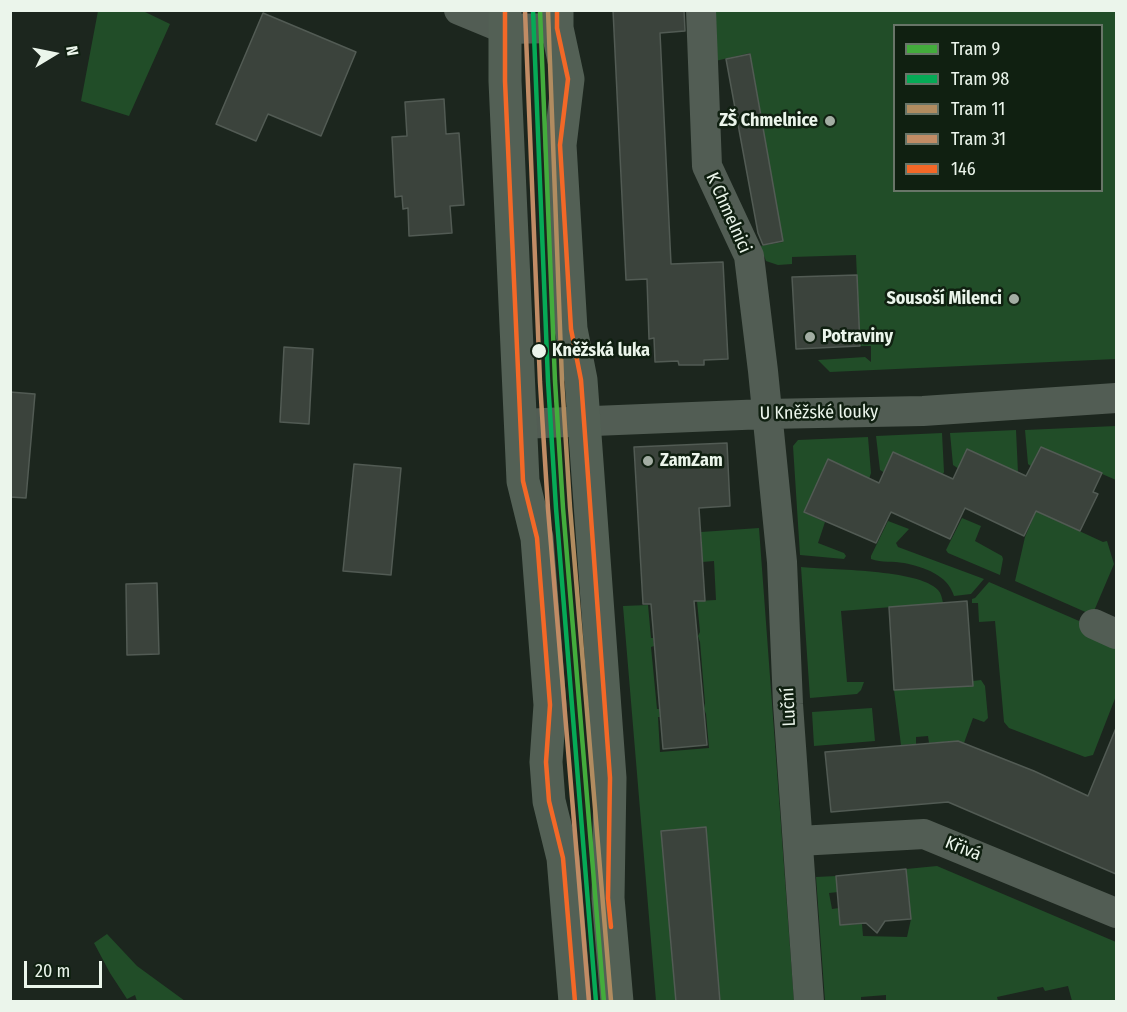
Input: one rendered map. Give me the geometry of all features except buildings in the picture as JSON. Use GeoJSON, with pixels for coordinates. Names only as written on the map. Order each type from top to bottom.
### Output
{"type":"FeatureCollection","features":[{"type":"Feature","properties":{"kind":"main road"},"geometry":{"type":"LineString","coordinates":[[557,19],[568,79],[560,145],[571,328],[581,380],[585,421],[610,778],[608,898],[617,1002]]}},
{"type":"Feature","properties":{"kind":"main road"},"geometry":{"type":"LineString","coordinates":[[505,20],[505,81],[523,482],[537,538],[550,705],[546,762],[549,801],[563,858],[575,1002]]}},
{"type":"Feature","properties":{"kind":"street"},"geometry":{"type":"LineString","coordinates":[[459,10],[505,20],[557,19]]}},
{"type":"Feature","properties":{"kind":"street","name":"K Chmelnici"},"geometry":{"type":"LineString","coordinates":[[701,10],[707,166],[749,256],[766,414]]}},
{"type":"Feature","properties":{"kind":"street","name":"U Kněžské louky"},"geometry":{"type":"LineString","coordinates":[[520,424],[766,414],[923,411],[1116,398]]}},
{"type":"Feature","properties":{"kind":"street","name":"Luční"},"geometry":{"type":"LineString","coordinates":[[766,414],[782,562],[790,726],[809,1002]]}},
{"type":"Feature","properties":{"kind":"street","name":"Křivá"},"geometry":{"type":"LineString","coordinates":[[799,841],[924,834],[1116,913]]}},
{"type":"Feature","properties":{"kind":"green space"},"geometry":{"type":"Polygon","coordinates":[[[98,11],[143,11],[170,24],[129,116],[81,101],[98,11]]]}},
{"type":"Feature","properties":{"kind":"green space"},"geometry":{"type":"Polygon","coordinates":[[[709,11],[1116,11],[1116,359],[830,372],[818,360],[865,357],[871,362],[871,346],[860,346],[856,255],[792,257],[792,264],[778,265],[766,261],[760,246],[783,242],[750,53],[711,62],[709,11]]]}},
{"type":"Feature","properties":{"kind":"green space"},"geometry":{"type":"Polygon","coordinates":[[[1116,426],[1116,480],[1042,448],[1032,467],[1028,464],[1025,430],[1116,426]]]}},
{"type":"Feature","properties":{"kind":"green space"},"geometry":{"type":"Polygon","coordinates":[[[1016,430],[1018,473],[959,469],[953,465],[950,433],[1016,430]]]}},
{"type":"Feature","properties":{"kind":"green space"},"geometry":{"type":"Polygon","coordinates":[[[942,433],[944,472],[942,476],[885,473],[880,470],[876,436],[942,433]]]}},
{"type":"Feature","properties":{"kind":"green space"},"geometry":{"type":"Polygon","coordinates":[[[868,437],[871,473],[869,479],[829,460],[805,513],[825,522],[818,543],[844,553],[846,556],[844,559],[800,555],[793,446],[798,440],[868,437]]]}},
{"type":"Feature","properties":{"kind":"green space"},"geometry":{"type":"Polygon","coordinates":[[[1036,511],[1103,542],[1107,541],[1114,564],[1094,611],[1090,614],[1015,581],[1025,537],[1036,511]]]}},
{"type":"Feature","properties":{"kind":"green space"},"geometry":{"type":"Polygon","coordinates":[[[962,518],[981,526],[975,541],[1002,556],[1000,575],[948,553],[946,550],[962,518]]]}},
{"type":"Feature","properties":{"kind":"green space"},"geometry":{"type":"Polygon","coordinates":[[[888,521],[909,529],[896,543],[898,547],[984,579],[971,594],[954,596],[941,577],[934,573],[904,563],[871,559],[888,521]]]}},
{"type":"Feature","properties":{"kind":"green space"},"geometry":{"type":"Polygon","coordinates":[[[759,528],[794,1001],[720,1001],[705,827],[661,831],[676,1001],[656,1001],[623,606],[648,605],[651,638],[653,638],[654,646],[651,647],[657,709],[659,709],[660,717],[658,717],[660,752],[709,748],[698,636],[700,632],[697,601],[716,600],[714,561],[702,562],[701,532],[759,528]]]}},
{"type":"Feature","properties":{"kind":"green space"},"geometry":{"type":"Polygon","coordinates":[[[801,567],[894,574],[913,578],[928,583],[938,590],[943,603],[841,611],[847,682],[864,682],[857,694],[810,698],[801,567]]]}},
{"type":"Feature","properties":{"kind":"green space"},"geometry":{"type":"Polygon","coordinates":[[[989,582],[1093,627],[1116,648],[1116,696],[1093,755],[1085,757],[1009,728],[1004,722],[995,621],[979,622],[978,603],[972,603],[972,599],[989,582]]]}},
{"type":"Feature","properties":{"kind":"green space"},"geometry":{"type":"Polygon","coordinates":[[[981,680],[985,686],[988,718],[984,722],[973,718],[964,743],[958,741],[929,743],[928,736],[916,737],[916,744],[901,745],[894,690],[973,685],[973,681],[981,680]]]}},
{"type":"Feature","properties":{"kind":"green space"},"geometry":{"type":"Polygon","coordinates":[[[872,708],[875,741],[814,746],[812,712],[872,708]]]}},
{"type":"Feature","properties":{"kind":"green space"},"geometry":{"type":"Polygon","coordinates":[[[937,866],[1116,942],[1116,1001],[1072,1001],[1068,986],[1045,991],[1043,987],[997,997],[998,1001],[886,1001],[886,995],[861,997],[861,1001],[825,1001],[816,877],[836,876],[838,892],[829,893],[832,909],[839,908],[840,925],[862,924],[863,936],[907,937],[911,919],[906,869],[937,866]]]}},
{"type":"Feature","properties":{"kind":"green space"},"geometry":{"type":"Polygon","coordinates":[[[107,934],[137,966],[185,1001],[137,1001],[135,995],[127,999],[94,943],[107,934]]]}},
{"type":"Feature","properties":{"kind":"tram line","name":"98"},"geometry":{"type":"LineString","coordinates":[[533,10],[548,381],[556,508],[596,1002]]}},
{"type":"Feature","properties":{"kind":"tram line","name":"9"},"geometry":{"type":"LineString","coordinates":[[540,10],[555,381],[563,508],[604,1002]]}},
{"type":"Feature","properties":{"kind":"tram line","name":"11"},"geometry":{"type":"LineString","coordinates":[[548,10],[562,381],[570,507],[611,1001]]}},
{"type":"Feature","properties":{"kind":"tram line","name":"31"},"geometry":{"type":"LineString","coordinates":[[525,11],[540,382],[548,509],[589,1002]]}},
{"type":"Feature","properties":{"kind":"transit line","name":"146"},"geometry":{"type":"LineString","coordinates":[[505,10],[505,81],[523,481],[537,538],[550,705],[546,762],[549,801],[563,858],[575,1002]]}},
{"type":"Feature","properties":{"kind":"transit line","name":"146"},"geometry":{"type":"LineString","coordinates":[[557,10],[557,28],[568,79],[560,145],[571,329],[581,380],[610,778],[608,898],[611,927]]}},
{"type":"Feature","properties":{"kind":"place","name":"ZŠ Chmelnice"},"geometry":{"type":"Point","coordinates":[830,121]}},
{"type":"Feature","properties":{"kind":"place","name":"Sousoší Milenci"},"geometry":{"type":"Point","coordinates":[1014,299]}},
{"type":"Feature","properties":{"kind":"place","name":"Potraviny"},"geometry":{"type":"Point","coordinates":[810,337]}},
{"type":"Feature","properties":{"kind":"place","name":"Kněžská luka"},"geometry":{"type":"Point","coordinates":[539,351]}},
{"type":"Feature","properties":{"kind":"place","name":"ZamZam"},"geometry":{"type":"Point","coordinates":[648,461]}}]}
